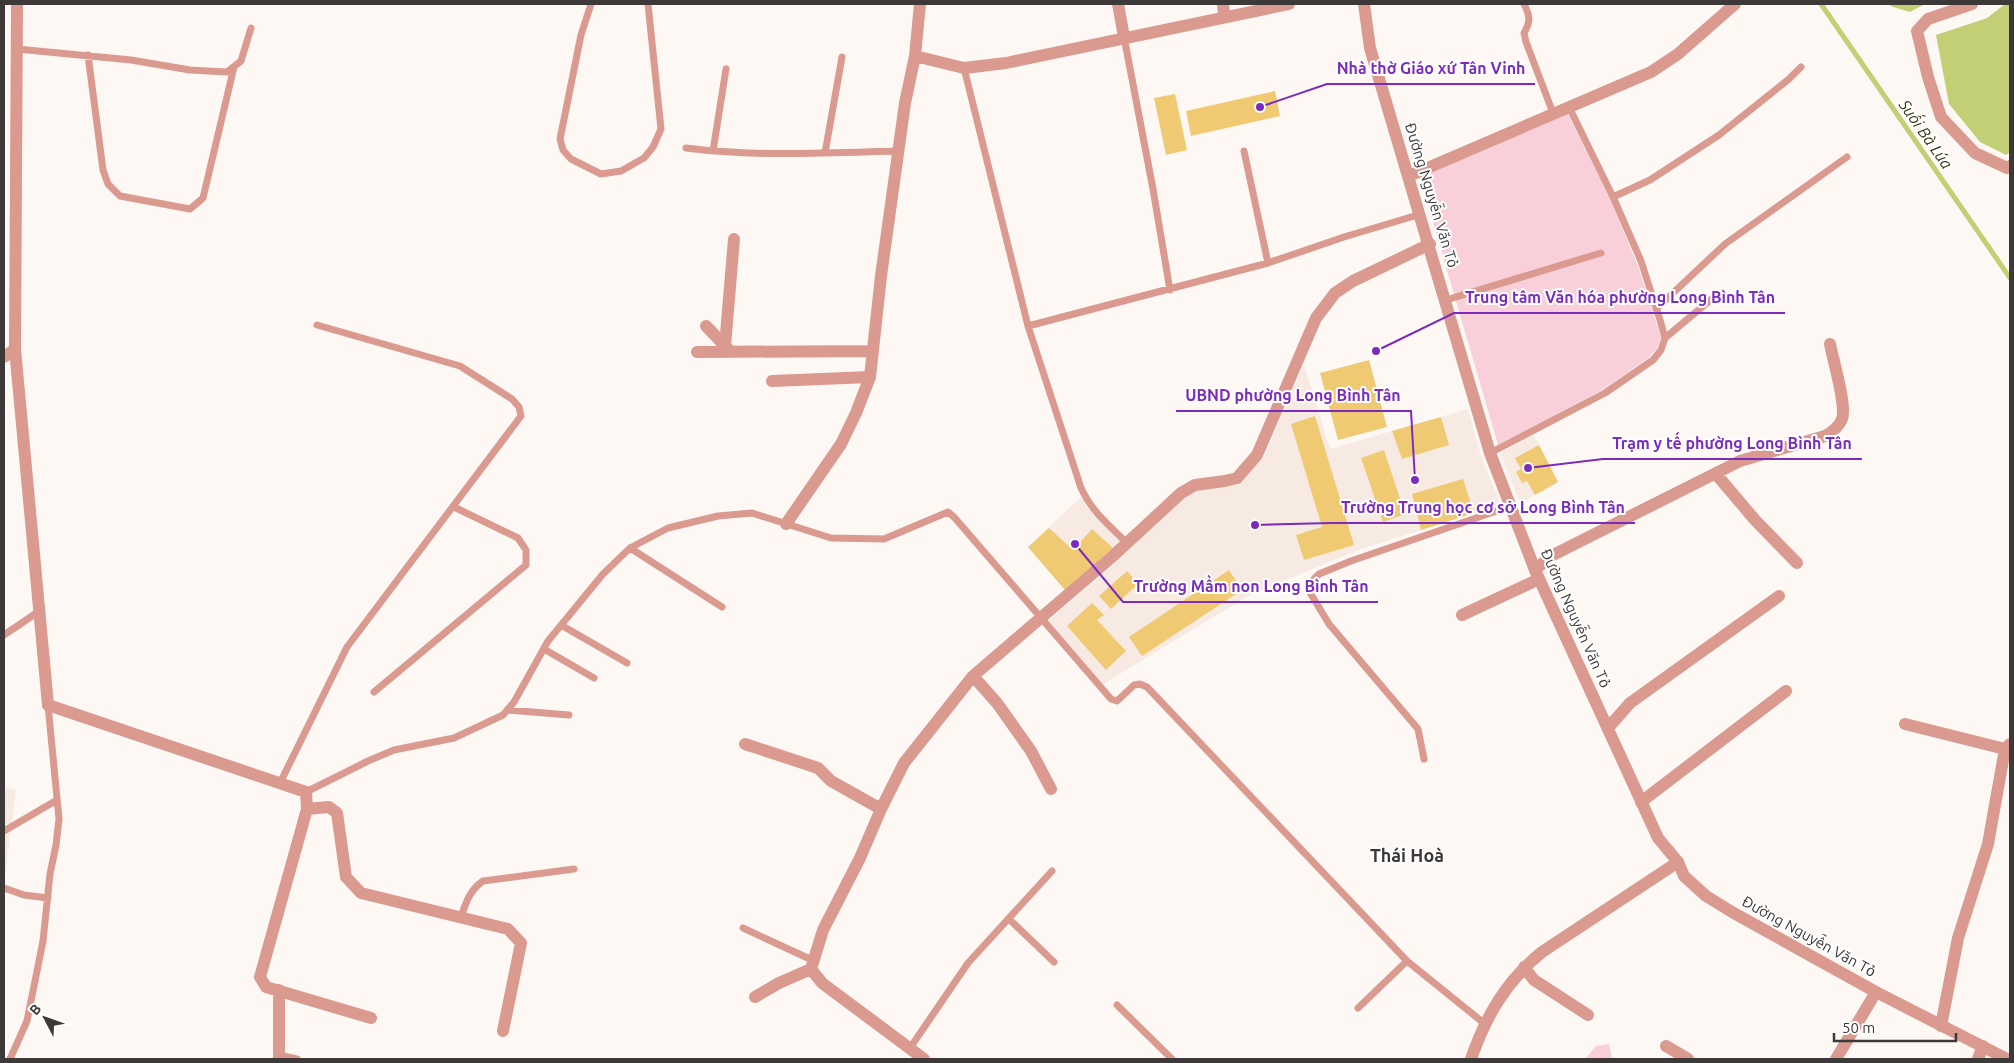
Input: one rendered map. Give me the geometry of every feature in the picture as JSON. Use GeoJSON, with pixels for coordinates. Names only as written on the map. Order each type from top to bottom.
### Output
{"type":"FeatureCollection","features":[{"type":"Feature","properties":{"kind":"street"},"geometry":{"type":"LineString","coordinates":[[17,4],[15,349],[48,705],[306,792],[307,809],[260,977],[266,987],[371,1018]]}},
{"type":"Feature","properties":{"kind":"street"},"geometry":{"type":"LineString","coordinates":[[786,524],[841,444],[870,377],[898,151],[905,103],[915,56],[920,4]]}},
{"type":"Feature","properties":{"kind":"street"},"geometry":{"type":"LineString","coordinates":[[1118,4],[1124,37]]}},
{"type":"Feature","properties":{"kind":"street"},"geometry":{"type":"LineString","coordinates":[[915,56],[964,68],[1006,62],[1124,37],[1223,10],[1289,4]]}},
{"type":"Feature","properties":{"kind":"street","name":"Đường Nguyễn Văn Tỏ"},"geometry":{"type":"LineString","coordinates":[[1364,4],[1370,48],[1430,244],[1490,453],[1537,574],[1658,838],[1678,862],[1684,876],[1706,896],[1876,992],[2007,1059]]}},
{"type":"Feature","properties":{"kind":"street"},"geometry":{"type":"LineString","coordinates":[[1409,176],[1651,72],[1678,54],[1735,4]]}},
{"type":"Feature","properties":{"kind":"street"},"geometry":{"type":"LineString","coordinates":[[1972,4],[1928,19],[1917,31],[1928,77],[1941,117],[1975,153],[2007,168],[2010,166]]}},
{"type":"Feature","properties":{"kind":"street"},"geometry":{"type":"LineString","coordinates":[[728,349],[734,239]]}},
{"type":"Feature","properties":{"kind":"street"},"geometry":{"type":"LineString","coordinates":[[755,997],[811,965],[823,930],[860,858],[881,808],[904,763],[973,676],[1041,619],[1181,493],[1195,485],[1237,478],[1257,456],[1316,318],[1335,293],[1352,281],[1430,244]]}},
{"type":"Feature","properties":{"kind":"street"},"geometry":{"type":"LineString","coordinates":[[706,326],[728,349]]}},
{"type":"Feature","properties":{"kind":"street"},"geometry":{"type":"LineString","coordinates":[[1462,615],[1537,574],[1550,556],[1740,462],[1825,436],[1834,430],[1842,419],[1843,406],[1830,344]]}},
{"type":"Feature","properties":{"kind":"street"},"geometry":{"type":"LineString","coordinates":[[4,357],[15,349]]}},
{"type":"Feature","properties":{"kind":"street"},"geometry":{"type":"LineString","coordinates":[[697,352],[728,349],[873,351]]}},
{"type":"Feature","properties":{"kind":"street"},"geometry":{"type":"LineString","coordinates":[[772,381],[870,377]]}},
{"type":"Feature","properties":{"kind":"street"},"geometry":{"type":"LineString","coordinates":[[1716,474],[1755,520],[1797,563]]}},
{"type":"Feature","properties":{"kind":"street"},"geometry":{"type":"LineString","coordinates":[[1608,728],[1630,703],[1779,596]]}},
{"type":"Feature","properties":{"kind":"street"},"geometry":{"type":"LineString","coordinates":[[973,676],[997,704],[1031,751],[1051,790]]}},
{"type":"Feature","properties":{"kind":"street"},"geometry":{"type":"LineString","coordinates":[[1641,802],[1786,690]]}},
{"type":"Feature","properties":{"kind":"street"},"geometry":{"type":"LineString","coordinates":[[1905,724],[2007,747],[1988,844],[1958,938],[1941,1026]]}},
{"type":"Feature","properties":{"kind":"street"},"geometry":{"type":"LineString","coordinates":[[745,744],[818,768],[832,781],[881,808]]}},
{"type":"Feature","properties":{"kind":"street"},"geometry":{"type":"LineString","coordinates":[[307,809],[329,807],[338,813],[346,877],[361,893],[508,928],[521,943],[503,1031]]}},
{"type":"Feature","properties":{"kind":"street"},"geometry":{"type":"LineString","coordinates":[[1471,1059],[1485,1024],[1498,1001],[1524,967],[1542,952],[1678,862]]}},
{"type":"Feature","properties":{"kind":"street"},"geometry":{"type":"LineString","coordinates":[[811,965],[822,983],[924,1059]]}},
{"type":"Feature","properties":{"kind":"street"},"geometry":{"type":"LineString","coordinates":[[1524,967],[1534,980],[1588,1015]]}},
{"type":"Feature","properties":{"kind":"street"},"geometry":{"type":"LineString","coordinates":[[279,990],[279,1057]]}},
{"type":"Feature","properties":{"kind":"street"},"geometry":{"type":"LineString","coordinates":[[1836,1059],[1876,992]]}},
{"type":"Feature","properties":{"kind":"street"},"geometry":{"type":"LineString","coordinates":[[1666,1046],[1688,1059]]}},
{"type":"Feature","properties":{"kind":"street"},"geometry":{"type":"LineString","coordinates":[[1978,1059],[1982,1046]]}},
{"type":"Feature","properties":{"kind":"lane"},"geometry":{"type":"LineString","coordinates":[[590,4],[581,36],[560,139],[563,150],[571,159],[601,174],[621,171],[644,158],[653,148],[661,129],[648,4]]}},
{"type":"Feature","properties":{"kind":"lane"},"geometry":{"type":"LineString","coordinates":[[1524,4],[1530,18],[1524,33],[1526,42],[1553,113]]}},
{"type":"Feature","properties":{"kind":"lane"},"geometry":{"type":"LineString","coordinates":[[17,48],[131,60],[190,70],[227,72],[241,61],[251,28]]}},
{"type":"Feature","properties":{"kind":"lane"},"geometry":{"type":"LineString","coordinates":[[1124,37],[1170,290]]}},
{"type":"Feature","properties":{"kind":"lane"},"geometry":{"type":"LineString","coordinates":[[88,55],[103,170],[108,184],[120,196],[190,209],[203,198],[234,67]]}},
{"type":"Feature","properties":{"kind":"lane"},"geometry":{"type":"LineString","coordinates":[[825,153],[842,57]]}},
{"type":"Feature","properties":{"kind":"lane"},"geometry":{"type":"LineString","coordinates":[[1613,197],[1650,180],[1686,154],[1719,135],[1789,79],[1801,67]]}},
{"type":"Feature","properties":{"kind":"lane"},"geometry":{"type":"LineString","coordinates":[[964,68],[1028,326],[1080,488],[1095,513],[1127,543]]}},
{"type":"Feature","properties":{"kind":"lane"},"geometry":{"type":"LineString","coordinates":[[713,151],[726,69]]}},
{"type":"Feature","properties":{"kind":"lane"},"geometry":{"type":"LineString","coordinates":[[1568,107],[1613,197],[1641,261],[1665,338]]}},
{"type":"Feature","properties":{"kind":"lane"},"geometry":{"type":"LineString","coordinates":[[686,148],[713,151],[825,153],[898,151]]}},
{"type":"Feature","properties":{"kind":"lane"},"geometry":{"type":"LineString","coordinates":[[1244,151],[1268,264]]}},
{"type":"Feature","properties":{"kind":"lane"},"geometry":{"type":"LineString","coordinates":[[1656,309],[1725,244],[1847,157]]}},
{"type":"Feature","properties":{"kind":"lane"},"geometry":{"type":"LineString","coordinates":[[1028,326],[1268,264],[1344,237],[1421,214]]}},
{"type":"Feature","properties":{"kind":"lane"},"geometry":{"type":"LineString","coordinates":[[1446,300],[1601,254]]}},
{"type":"Feature","properties":{"kind":"lane"},"geometry":{"type":"LineString","coordinates":[[1490,453],[1604,393],[1652,360],[1661,350],[1665,338],[1714,297]]}},
{"type":"Feature","properties":{"kind":"lane"},"geometry":{"type":"LineString","coordinates":[[280,783],[347,647],[521,416],[519,407],[512,399],[460,366],[316,325]]}},
{"type":"Feature","properties":{"kind":"lane"},"geometry":{"type":"LineString","coordinates":[[1424,759],[1418,729],[1329,624],[1309,590],[1311,582],[1319,574],[1351,561],[1511,506]]}},
{"type":"Feature","properties":{"kind":"lane"},"geometry":{"type":"LineString","coordinates":[[374,692],[526,565],[526,550],[518,538],[454,507]]}},
{"type":"Feature","properties":{"kind":"lane"},"geometry":{"type":"LineString","coordinates":[[306,792],[394,750],[454,738],[503,715],[514,702],[544,649],[561,625],[603,574],[630,548],[668,528],[718,516],[752,513],[831,538],[884,539],[948,512],[1111,699],[1117,701],[1134,686],[1140,684],[1147,687],[1407,961],[1485,1024]]}},
{"type":"Feature","properties":{"kind":"lane"},"geometry":{"type":"LineString","coordinates":[[630,548],[722,607]]}},
{"type":"Feature","properties":{"kind":"lane"},"geometry":{"type":"LineString","coordinates":[[4,635],[38,612]]}},
{"type":"Feature","properties":{"kind":"lane"},"geometry":{"type":"LineString","coordinates":[[561,625],[627,662]]}},
{"type":"Feature","properties":{"kind":"lane"},"geometry":{"type":"LineString","coordinates":[[544,649],[594,678]]}},
{"type":"Feature","properties":{"kind":"lane"},"geometry":{"type":"LineString","coordinates":[[10,1059],[26,1021],[43,941],[59,819],[48,705]]}},
{"type":"Feature","properties":{"kind":"lane"},"geometry":{"type":"LineString","coordinates":[[507,710],[569,715]]}},
{"type":"Feature","properties":{"kind":"lane"},"geometry":{"type":"LineString","coordinates":[[4,831],[57,800]]}},
{"type":"Feature","properties":{"kind":"lane"},"geometry":{"type":"LineString","coordinates":[[460,917],[468,896],[483,880],[574,869]]}},
{"type":"Feature","properties":{"kind":"lane"},"geometry":{"type":"LineString","coordinates":[[910,1048],[968,963],[1052,871]]}},
{"type":"Feature","properties":{"kind":"lane"},"geometry":{"type":"LineString","coordinates":[[4,888],[24,895],[48,898]]}},
{"type":"Feature","properties":{"kind":"lane"},"geometry":{"type":"LineString","coordinates":[[1008,919],[1054,962]]}},
{"type":"Feature","properties":{"kind":"lane"},"geometry":{"type":"LineString","coordinates":[[743,928],[811,965]]}},
{"type":"Feature","properties":{"kind":"lane"},"geometry":{"type":"LineString","coordinates":[[1358,1008],[1407,961]]}},
{"type":"Feature","properties":{"kind":"lane"},"geometry":{"type":"LineString","coordinates":[[1117,1005],[1172,1059]]}},
{"type":"Feature","properties":{"kind":"lane"},"geometry":{"type":"LineString","coordinates":[[279,1057],[297,1059]]}},
{"type":"Feature","properties":{"kind":"shaded area"},"geometry":{"type":"Polygon","coordinates":[[[1888,4],[1925,4],[1910,12],[1888,4]]]}},
{"type":"Feature","properties":{"kind":"shaded area"},"geometry":{"type":"Polygon","coordinates":[[[2005,4],[2010,4],[2010,152],[2006,155],[1980,142],[1949,104],[1936,35],[1987,18],[2005,4]]]}},
{"type":"Feature","properties":{"kind":"shaded area"},"geometry":{"type":"Polygon","coordinates":[[[1568,114],[1610,199],[1638,266],[1661,338],[1657,348],[1648,358],[1602,390],[1498,445],[1420,178],[1568,114]]]}},
{"type":"Feature","properties":{"kind":"shaded area"},"geometry":{"type":"Polygon","coordinates":[[[1304,364],[1330,449],[1468,409],[1481,456],[1501,505],[1361,549],[1250,595],[1103,684],[1048,621],[1120,559],[1181,500],[1198,490],[1224,488],[1240,483],[1250,473],[1264,457],[1304,364]]]}},
{"type":"Feature","properties":{"kind":"shaded area"},"geometry":{"type":"Polygon","coordinates":[[[1534,435],[1558,482],[1520,503],[1500,453],[1534,435]]]}},
{"type":"Feature","properties":{"kind":"shaded area"},"geometry":{"type":"Polygon","coordinates":[[[1081,497],[1092,514],[1121,541],[1065,590],[1028,547],[1081,497]]]}},
{"type":"Feature","properties":{"kind":"shaded area"},"geometry":{"type":"Polygon","coordinates":[[[4,787],[16,790],[4,884],[4,787]]]}},
{"type":"Feature","properties":{"kind":"shaded area"},"geometry":{"type":"Polygon","coordinates":[[[1609,1044],[1612,1059],[1585,1059],[1596,1046],[1609,1044]]]}},
{"type":"Feature","properties":{"kind":"building"},"geometry":{"type":"Polygon","coordinates":[[[1275,91],[1280,116],[1191,136],[1186,111],[1275,91]]]}},
{"type":"Feature","properties":{"kind":"building"},"geometry":{"type":"Polygon","coordinates":[[[1175,94],[1187,150],[1166,155],[1154,98],[1175,94]]]}},
{"type":"Feature","properties":{"kind":"building"},"geometry":{"type":"Polygon","coordinates":[[[1369,360],[1387,427],[1338,440],[1320,373],[1369,360]]]}},
{"type":"Feature","properties":{"kind":"building"},"geometry":{"type":"Polygon","coordinates":[[[1315,416],[1354,545],[1304,560],[1296,535],[1322,527],[1291,424],[1315,416]]]}},
{"type":"Feature","properties":{"kind":"building"},"geometry":{"type":"Polygon","coordinates":[[[1441,417],[1449,445],[1402,459],[1392,431],[1441,417]]]}},
{"type":"Feature","properties":{"kind":"building"},"geometry":{"type":"Polygon","coordinates":[[[1539,445],[1558,482],[1535,495],[1527,481],[1522,483],[1516,472],[1521,469],[1515,458],[1539,445]]]}},
{"type":"Feature","properties":{"kind":"building"},"geometry":{"type":"Polygon","coordinates":[[[1384,450],[1405,514],[1383,522],[1361,458],[1384,450]]]}},
{"type":"Feature","properties":{"kind":"building"},"geometry":{"type":"Polygon","coordinates":[[[1463,479],[1474,513],[1421,530],[1412,494],[1463,479]]]}},
{"type":"Feature","properties":{"kind":"building"},"geometry":{"type":"Polygon","coordinates":[[[1049,528],[1073,550],[1092,529],[1113,548],[1065,590],[1028,547],[1049,528]]]}},
{"type":"Feature","properties":{"kind":"building"},"geometry":{"type":"Polygon","coordinates":[[[1229,570],[1242,590],[1142,656],[1129,637],[1229,570]]]}},
{"type":"Feature","properties":{"kind":"building"},"geometry":{"type":"Polygon","coordinates":[[[1127,571],[1138,584],[1111,609],[1099,596],[1127,571]]]}},
{"type":"Feature","properties":{"kind":"building"},"geometry":{"type":"Polygon","coordinates":[[[1092,603],[1104,615],[1097,620],[1126,651],[1106,670],[1067,626],[1092,603]]]}},
{"type":"Feature","properties":{"kind":"waterway","name":"Suối Bà Lúa"},"geometry":{"type":"LineString","coordinates":[[1821,4],[2010,278]]}},
{"type":"Feature","properties":{"kind":"place","name":"Nhà thờ Giáo xứ Tân Vinh"},"geometry":{"type":"Point","coordinates":[1260,107]}},
{"type":"Feature","properties":{"kind":"place","name":"Trung tâm Văn hóa phường Long Bình Tân"},"geometry":{"type":"Point","coordinates":[1376,351]}},
{"type":"Feature","properties":{"kind":"place","name":"Trạm y tế phường Long Bình Tân"},"geometry":{"type":"Point","coordinates":[1528,468]}},
{"type":"Feature","properties":{"kind":"place","name":"UBND phường Long Bình Tân"},"geometry":{"type":"Point","coordinates":[1415,480]}},
{"type":"Feature","properties":{"kind":"place","name":"Trường Trung học cơ sở Long Bình Tân"},"geometry":{"type":"Point","coordinates":[1255,525]}},
{"type":"Feature","properties":{"kind":"place","name":"Trường Mầm non Long Bình Tân"},"geometry":{"type":"Point","coordinates":[1075,544]}},
{"type":"Feature","properties":{"kind":"district","name":"Thái Hoà"},"geometry":{"type":"Point","coordinates":[1407,855]}}]}
